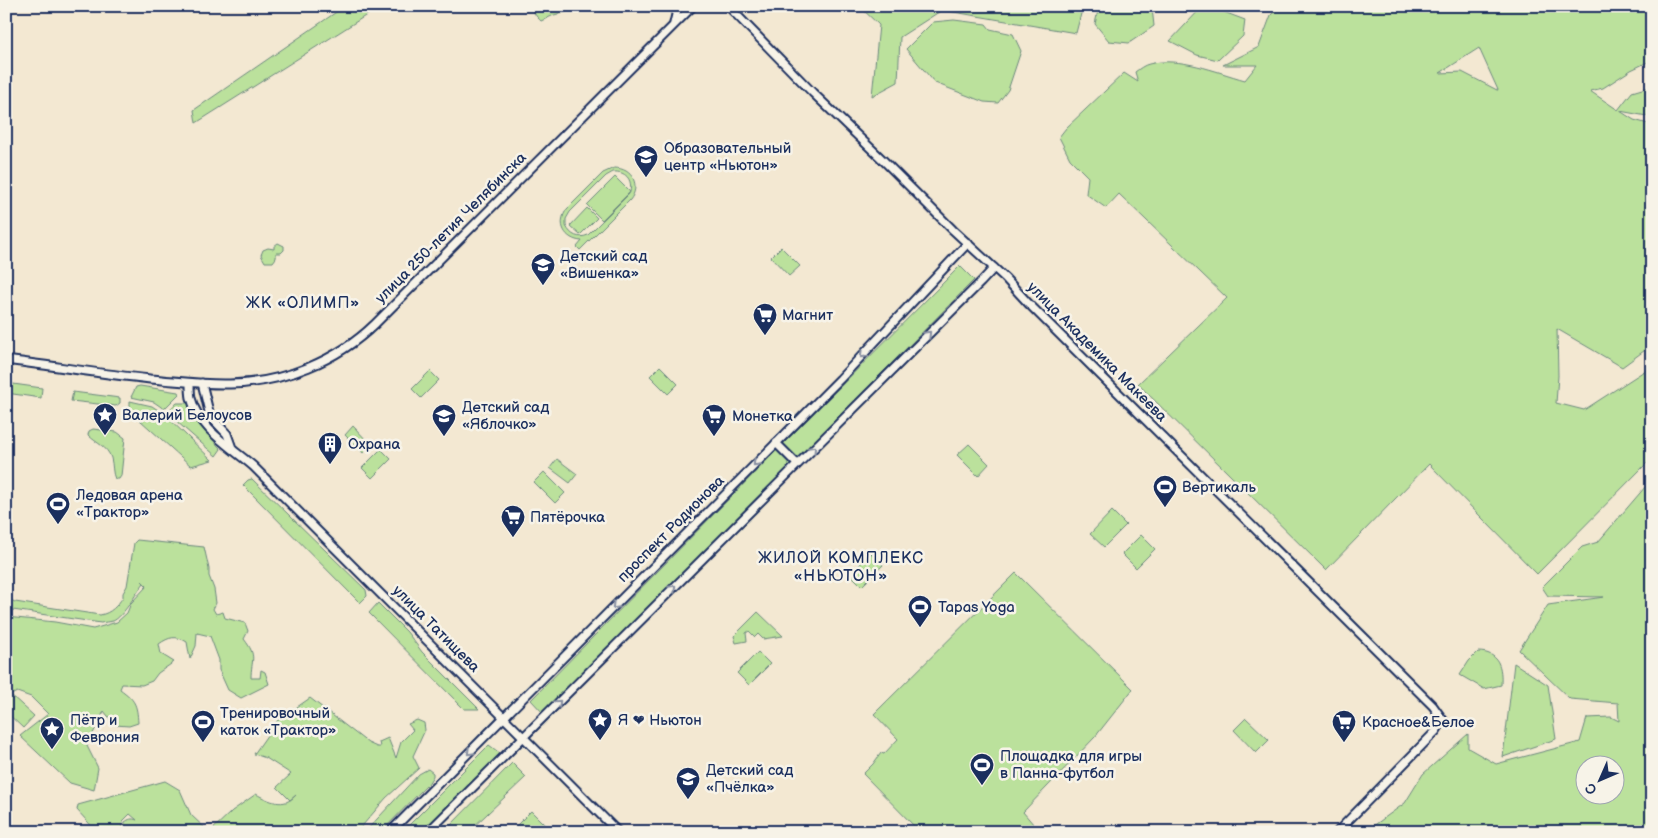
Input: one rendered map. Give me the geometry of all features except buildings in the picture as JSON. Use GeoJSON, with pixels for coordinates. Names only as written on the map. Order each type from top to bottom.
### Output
{"type":"FeatureCollection","features":[{"type":"Feature","properties":{"kind":"street"},"geometry":{"type":"LineString","coordinates":[[674,24],[678,6]]}},
{"type":"Feature","properties":{"kind":"street","name":"улица 250-летия Челябинска"},"geometry":{"type":"LineString","coordinates":[[6,360],[190,383],[231,384],[289,374],[338,354],[361,338],[693,6]]}},
{"type":"Feature","properties":{"kind":"street","name":"улица Академика Макеева"},"geometry":{"type":"LineString","coordinates":[[728,6],[1433,706],[1443,720],[1436,731],[1337,832]]}},
{"type":"Feature","properties":{"kind":"street","name":"проспект Родионова"},"geometry":{"type":"LineString","coordinates":[[390,832],[840,379],[968,243]]}},
{"type":"Feature","properties":{"kind":"street"},"geometry":{"type":"LineString","coordinates":[[428,832],[994,268]]}},
{"type":"Feature","properties":{"kind":"street","name":"улица Татищева"},"geometry":{"type":"LineString","coordinates":[[190,383],[191,398],[203,422],[220,440],[253,466],[618,832]]}},
{"type":"Feature","properties":{"kind":"street","name":"улица Татищева"},"geometry":{"type":"LineString","coordinates":[[202,383],[210,416],[227,434],[232,448]]}},
{"type":"Feature","properties":{"kind":"street"},"geometry":{"type":"LineString","coordinates":[[776,443],[797,464]]}},
{"type":"Feature","properties":{"kind":"green space"},"geometry":{"type":"Polygon","coordinates":[[[345,6],[381,6],[196,123],[194,110],[345,6]]]}},
{"type":"Feature","properties":{"kind":"green space"},"geometry":{"type":"Polygon","coordinates":[[[535,6],[589,6],[554,15],[541,21],[534,13],[535,6]]]}},
{"type":"Feature","properties":{"kind":"green space"},"geometry":{"type":"Polygon","coordinates":[[[859,6],[1083,6],[1076,33],[942,10],[900,37],[898,82],[872,96],[879,25],[859,6]]]}},
{"type":"Feature","properties":{"kind":"green space"},"geometry":{"type":"Polygon","coordinates":[[[1099,6],[1155,6],[1152,8],[1154,26],[1129,43],[1109,41],[1095,24],[1099,6]]]}},
{"type":"Feature","properties":{"kind":"green space"},"geometry":{"type":"Polygon","coordinates":[[[1203,6],[1208,6],[1245,20],[1243,36],[1218,60],[1197,55],[1170,41],[1203,6]]]}},
{"type":"Feature","properties":{"kind":"green space"},"geometry":{"type":"Polygon","coordinates":[[[1279,6],[1652,6],[1652,60],[1631,70],[1603,88],[1590,91],[1618,110],[1632,92],[1652,86],[1652,117],[1620,111],[1634,120],[1652,125],[1652,345],[1622,367],[1557,329],[1558,376],[1556,403],[1584,410],[1652,366],[1652,450],[1649,461],[1537,574],[1429,464],[1326,570],[1138,384],[1227,298],[1119,194],[1106,208],[1086,194],[1088,177],[1070,159],[1059,137],[1066,128],[1124,73],[1138,82],[1135,72],[1147,65],[1161,62],[1185,63],[1245,80],[1257,65],[1223,65],[1259,47],[1271,15],[1279,6]],[[1479,48],[1440,73],[1462,72],[1498,90],[1479,48]]]}},
{"type":"Feature","properties":{"kind":"green space"},"geometry":{"type":"Polygon","coordinates":[[[954,20],[986,24],[990,29],[1013,34],[1021,51],[1008,90],[998,103],[984,102],[935,83],[906,49],[933,22],[954,20]]]}},
{"type":"Feature","properties":{"kind":"green space"},"geometry":{"type":"Polygon","coordinates":[[[614,168],[626,171],[633,179],[635,189],[630,200],[580,250],[577,247],[582,241],[571,238],[567,234],[562,225],[562,220],[567,209],[603,173],[614,168]],[[613,172],[606,176],[570,212],[566,219],[566,226],[576,236],[588,235],[629,194],[631,187],[627,177],[624,174],[613,172]]]}},
{"type":"Feature","properties":{"kind":"green space"},"geometry":{"type":"Polygon","coordinates":[[[615,177],[630,192],[602,220],[587,205],[615,177]]]}},
{"type":"Feature","properties":{"kind":"green space"},"geometry":{"type":"Polygon","coordinates":[[[587,208],[597,218],[580,235],[570,226],[587,208]]]}},
{"type":"Feature","properties":{"kind":"green space"},"geometry":{"type":"Polygon","coordinates":[[[278,243],[284,246],[284,250],[281,253],[276,253],[276,258],[273,262],[265,262],[261,255],[263,250],[268,248],[274,249],[274,246],[278,243]]]}},
{"type":"Feature","properties":{"kind":"green space"},"geometry":{"type":"Polygon","coordinates":[[[781,247],[800,266],[789,276],[771,257],[781,247]]]}},
{"type":"Feature","properties":{"kind":"green space"},"geometry":{"type":"Polygon","coordinates":[[[960,266],[974,280],[798,458],[783,444],[960,266]]]}},
{"type":"Feature","properties":{"kind":"green space"},"geometry":{"type":"Polygon","coordinates":[[[660,366],[678,384],[668,394],[650,376],[660,366]]]}},
{"type":"Feature","properties":{"kind":"green space"},"geometry":{"type":"Polygon","coordinates":[[[430,371],[439,380],[421,398],[412,389],[430,371]]]}},
{"type":"Feature","properties":{"kind":"green space"},"geometry":{"type":"Polygon","coordinates":[[[6,383],[42,388],[41,398],[6,393],[6,383]]]}},
{"type":"Feature","properties":{"kind":"green space"},"geometry":{"type":"Polygon","coordinates":[[[136,387],[178,392],[179,394],[164,409],[154,402],[131,397],[136,387]]]}},
{"type":"Feature","properties":{"kind":"green space"},"geometry":{"type":"Polygon","coordinates":[[[73,392],[120,398],[120,403],[116,406],[71,401],[73,392]]]}},
{"type":"Feature","properties":{"kind":"green space"},"geometry":{"type":"Polygon","coordinates":[[[130,401],[152,406],[164,414],[212,460],[191,466],[130,411],[130,401]]]}},
{"type":"Feature","properties":{"kind":"green space"},"geometry":{"type":"Polygon","coordinates":[[[177,403],[188,403],[200,426],[221,449],[216,456],[168,414],[167,412],[177,403]]]}},
{"type":"Feature","properties":{"kind":"green space"},"geometry":{"type":"Polygon","coordinates":[[[353,426],[371,445],[363,453],[345,435],[353,426]]]}},
{"type":"Feature","properties":{"kind":"green space"},"geometry":{"type":"Polygon","coordinates":[[[93,429],[117,432],[125,438],[121,476],[119,479],[115,479],[111,458],[107,451],[88,435],[89,431],[93,429]]]}},
{"type":"Feature","properties":{"kind":"green space"},"geometry":{"type":"Polygon","coordinates":[[[969,444],[989,464],[978,476],[957,455],[969,444]]]}},
{"type":"Feature","properties":{"kind":"green space"},"geometry":{"type":"Polygon","coordinates":[[[381,449],[391,459],[372,478],[362,468],[381,449]]]}},
{"type":"Feature","properties":{"kind":"green space"},"geometry":{"type":"Polygon","coordinates":[[[777,450],[791,465],[544,714],[531,700],[777,450]]]}},
{"type":"Feature","properties":{"kind":"green space"},"geometry":{"type":"Polygon","coordinates":[[[557,459],[577,474],[570,483],[550,468],[557,459]]]}},
{"type":"Feature","properties":{"kind":"green space"},"geometry":{"type":"Polygon","coordinates":[[[544,472],[565,493],[555,503],[534,482],[544,472]]]}},
{"type":"Feature","properties":{"kind":"green space"},"geometry":{"type":"Polygon","coordinates":[[[252,479],[366,590],[367,596],[360,603],[243,485],[252,479]]]}},
{"type":"Feature","properties":{"kind":"green space"},"geometry":{"type":"Polygon","coordinates":[[[1652,479],[1652,832],[1365,832],[1405,803],[1423,774],[1468,734],[1468,748],[1496,764],[1580,742],[1587,718],[1611,717],[1619,721],[1618,703],[1570,699],[1519,650],[1548,605],[1604,597],[1548,596],[1542,587],[1582,547],[1598,542],[1652,479]]]}},
{"type":"Feature","properties":{"kind":"green space"},"geometry":{"type":"Polygon","coordinates":[[[1112,511],[1126,525],[1104,547],[1090,534],[1112,511]]]}},
{"type":"Feature","properties":{"kind":"green space"},"geometry":{"type":"Polygon","coordinates":[[[1141,535],[1155,549],[1136,568],[1122,554],[1141,535]]]}},
{"type":"Feature","properties":{"kind":"green space"},"geometry":{"type":"Polygon","coordinates":[[[137,540],[204,547],[209,576],[214,589],[216,603],[213,609],[216,614],[223,612],[225,618],[245,623],[248,631],[244,639],[251,650],[253,658],[251,678],[260,678],[261,670],[265,672],[269,684],[241,698],[228,690],[219,670],[219,660],[210,636],[197,633],[196,646],[190,659],[187,642],[183,640],[169,638],[159,644],[161,654],[174,662],[158,673],[152,681],[142,685],[122,684],[120,689],[134,703],[138,723],[129,726],[115,725],[104,711],[87,746],[98,768],[94,790],[70,783],[20,736],[48,714],[31,697],[17,692],[11,695],[34,716],[23,728],[6,712],[6,617],[55,622],[93,629],[117,622],[127,613],[131,603],[147,586],[144,583],[117,619],[101,623],[6,609],[6,598],[15,602],[100,615],[107,613],[123,597],[127,586],[134,543],[137,540]]]}},
{"type":"Feature","properties":{"kind":"green space"},"geometry":{"type":"Polygon","coordinates":[[[871,553],[883,565],[862,586],[850,574],[871,553]]]}},
{"type":"Feature","properties":{"kind":"green space"},"geometry":{"type":"Polygon","coordinates":[[[1016,573],[1133,689],[1095,737],[1023,812],[1040,832],[920,832],[863,774],[881,753],[884,754],[898,739],[874,714],[1016,573]]]}},
{"type":"Feature","properties":{"kind":"green space"},"geometry":{"type":"Polygon","coordinates":[[[378,603],[407,632],[422,652],[479,709],[464,709],[369,613],[378,603]]]}},
{"type":"Feature","properties":{"kind":"green space"},"geometry":{"type":"Polygon","coordinates":[[[758,612],[783,636],[763,639],[758,634],[755,637],[749,631],[746,633],[747,641],[736,643],[734,636],[758,612]]]}},
{"type":"Feature","properties":{"kind":"green space"},"geometry":{"type":"Polygon","coordinates":[[[758,652],[770,664],[749,685],[737,673],[758,652]]]}},
{"type":"Feature","properties":{"kind":"green space"},"geometry":{"type":"Polygon","coordinates":[[[1478,652],[1491,655],[1498,662],[1501,672],[1501,685],[1484,689],[1460,675],[1469,661],[1478,652]]]}},
{"type":"Feature","properties":{"kind":"green space"},"geometry":{"type":"Polygon","coordinates":[[[1514,663],[1548,685],[1556,739],[1503,757],[1514,663]]]}},
{"type":"Feature","properties":{"kind":"green space"},"geometry":{"type":"Polygon","coordinates":[[[310,698],[368,743],[380,747],[379,742],[388,738],[396,758],[401,742],[413,730],[408,724],[417,720],[424,723],[425,730],[413,756],[419,768],[386,798],[357,832],[268,832],[263,830],[262,832],[210,832],[232,811],[256,794],[281,803],[290,800],[277,787],[291,774],[266,758],[254,754],[277,721],[310,698]]]}},
{"type":"Feature","properties":{"kind":"green space"},"geometry":{"type":"Polygon","coordinates":[[[1246,718],[1269,740],[1256,753],[1234,730],[1246,718]]]}},
{"type":"Feature","properties":{"kind":"green space"},"geometry":{"type":"Polygon","coordinates":[[[489,745],[501,754],[423,832],[402,832],[489,745]]]}},
{"type":"Feature","properties":{"kind":"green space"},"geometry":{"type":"Polygon","coordinates":[[[512,763],[526,777],[468,832],[444,832],[512,763]]]}},
{"type":"Feature","properties":{"kind":"green space"},"geometry":{"type":"Polygon","coordinates":[[[428,769],[433,773],[433,776],[428,784],[381,832],[365,832],[419,774],[428,769]]]}},
{"type":"Feature","properties":{"kind":"green space"},"geometry":{"type":"Polygon","coordinates":[[[165,781],[180,790],[191,815],[209,832],[124,832],[125,822],[131,819],[137,820],[130,814],[123,821],[122,832],[97,832],[77,810],[78,805],[165,781]]]}},
{"type":"Feature","properties":{"kind":"green space"},"geometry":{"type":"Polygon","coordinates":[[[531,811],[552,832],[510,832],[531,811]]]}},
{"type":"Feature","properties":{"kind":"place","name":"Образовательный центр «Ньютон»"},"geometry":{"type":"Point","coordinates":[646,178]}},
{"type":"Feature","properties":{"kind":"place","name":"Детский сад «Вишенка»"},"geometry":{"type":"Point","coordinates":[543,286]}},
{"type":"Feature","properties":{"kind":"place","name":"Магнит"},"geometry":{"type":"Point","coordinates":[765,336]}},
{"type":"Feature","properties":{"kind":"place","name":"Валерий Белоусов"},"geometry":{"type":"Point","coordinates":[105,436]}},
{"type":"Feature","properties":{"kind":"place","name":"Детский сад «Яблочко»"},"geometry":{"type":"Point","coordinates":[444,437]}},
{"type":"Feature","properties":{"kind":"place","name":"Монетка"},"geometry":{"type":"Point","coordinates":[714,437]}},
{"type":"Feature","properties":{"kind":"place","name":"Охрана"},"geometry":{"type":"Point","coordinates":[330,465]}},
{"type":"Feature","properties":{"kind":"place","name":"Вертикаль"},"geometry":{"type":"Point","coordinates":[1165,508]}},
{"type":"Feature","properties":{"kind":"place","name":"Ледовая арена «Трактор»"},"geometry":{"type":"Point","coordinates":[58,525]}},
{"type":"Feature","properties":{"kind":"place","name":"Пятёрочка"},"geometry":{"type":"Point","coordinates":[513,538]}},
{"type":"Feature","properties":{"kind":"place","name":"Tapas Yoga"},"geometry":{"type":"Point","coordinates":[920,628]}},
{"type":"Feature","properties":{"kind":"place","name":"Я ❤ Ньютон"},"geometry":{"type":"Point","coordinates":[600,741]}},
{"type":"Feature","properties":{"kind":"place","name":"Тренировочный каток «Трактор»"},"geometry":{"type":"Point","coordinates":[203,743]}},
{"type":"Feature","properties":{"kind":"place","name":"Красное&Белое"},"geometry":{"type":"Point","coordinates":[1344,743]}},
{"type":"Feature","properties":{"kind":"place","name":"Пётр и Феврония"},"geometry":{"type":"Point","coordinates":[52,750]}},
{"type":"Feature","properties":{"kind":"place","name":"Площадка для игры в Панна-футбол"},"geometry":{"type":"Point","coordinates":[982,786]}},
{"type":"Feature","properties":{"kind":"place","name":"Детский сад «Пчёлка»"},"geometry":{"type":"Point","coordinates":[688,800]}},
{"type":"Feature","properties":{"kind":"district","name":"ЖК «ОЛИМП»"},"geometry":{"type":"Point","coordinates":[303,303]}},
{"type":"Feature","properties":{"kind":"district","name":"ЖИЛОЙ КОМПЛЕКС «НЬЮТОН»"},"geometry":{"type":"Point","coordinates":[841,567]}}]}
